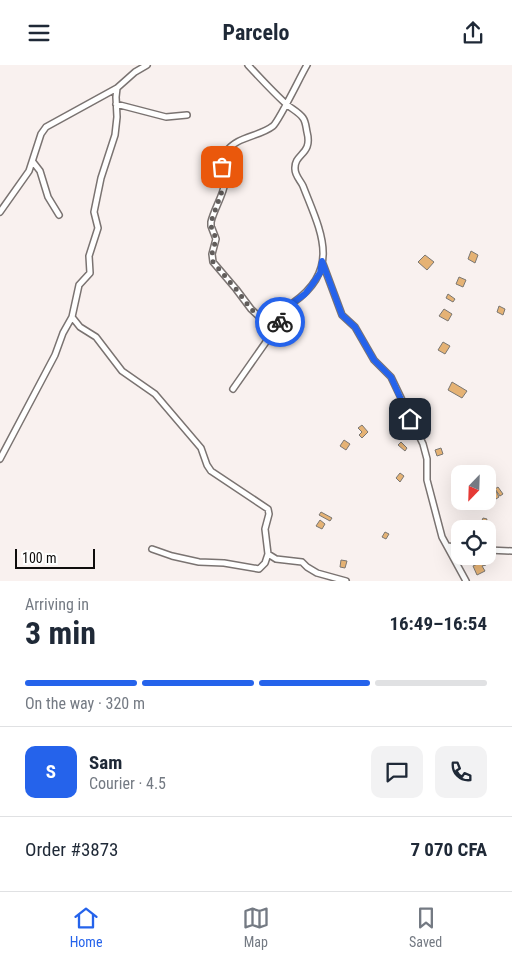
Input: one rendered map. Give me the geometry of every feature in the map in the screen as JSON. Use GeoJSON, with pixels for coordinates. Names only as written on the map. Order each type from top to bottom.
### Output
{"type":"FeatureCollection","features":[{"type":"Feature","properties":{"kind":"street"},"geometry":{"type":"LineString","coordinates":[[0,211],[20,185],[33,162],[40,134],[46,127],[117,88],[135,72],[147,65]]}},
{"type":"Feature","properties":{"kind":"street"},"geometry":{"type":"LineString","coordinates":[[233,389],[294,302],[305,294],[320,273],[324,251],[323,239],[294,167],[299,157],[309,145],[303,117],[286,104],[248,65]]}},
{"type":"Feature","properties":{"kind":"street"},"geometry":{"type":"LineString","coordinates":[[274,331],[251,309],[213,262],[212,254],[216,239],[211,222],[225,183],[222,167],[226,151],[245,138],[272,127],[278,120],[307,65]]}},
{"type":"Feature","properties":{"kind":"street"},"geometry":{"type":"LineString","coordinates":[[0,459],[54,355],[62,333],[75,311],[79,285],[90,273],[89,256],[98,228],[95,220],[95,208],[101,178],[115,135],[117,88]]}},
{"type":"Feature","properties":{"kind":"street"},"geometry":{"type":"LineString","coordinates":[[116,104],[166,117],[187,115]]}},
{"type":"Feature","properties":{"kind":"street"},"geometry":{"type":"LineString","coordinates":[[33,162],[40,171],[48,197],[60,215]]}},
{"type":"Feature","properties":{"kind":"street"},"geometry":{"type":"LineString","coordinates":[[322,261],[342,315],[355,327],[374,360],[391,377],[423,444],[427,459],[427,479],[442,537],[466,581]]}},
{"type":"Feature","properties":{"kind":"street"},"geometry":{"type":"LineString","coordinates":[[72,317],[80,327],[96,337],[122,371],[156,394],[201,448],[211,471],[268,509],[269,514],[265,529],[268,555],[265,563],[258,569],[224,563],[200,562],[172,556],[152,549]]}},
{"type":"Feature","properties":{"kind":"street"},"geometry":{"type":"LineString","coordinates":[[496,550],[512,551]]}},
{"type":"Feature","properties":{"kind":"street"},"geometry":{"type":"LineString","coordinates":[[268,555],[276,559],[302,562],[318,573],[346,581]]}},
{"type":"Feature","properties":{"kind":"building"},"geometry":{"type":"Polygon","coordinates":[[[471,251],[478,255],[475,263],[468,259],[471,251]]]}},
{"type":"Feature","properties":{"kind":"building"},"geometry":{"type":"Polygon","coordinates":[[[425,255],[434,262],[427,270],[418,262],[425,255]]]}},
{"type":"Feature","properties":{"kind":"building"},"geometry":{"type":"Polygon","coordinates":[[[459,277],[466,280],[463,287],[456,284],[459,277]]]}},
{"type":"Feature","properties":{"kind":"building"},"geometry":{"type":"Polygon","coordinates":[[[448,294],[455,299],[453,302],[446,298],[448,294]]]}},
{"type":"Feature","properties":{"kind":"building"},"geometry":{"type":"Polygon","coordinates":[[[499,306],[505,309],[503,315],[497,312],[499,306]]]}},
{"type":"Feature","properties":{"kind":"building"},"geometry":{"type":"Polygon","coordinates":[[[444,309],[452,314],[448,321],[439,316],[444,309]]]}},
{"type":"Feature","properties":{"kind":"building"},"geometry":{"type":"Polygon","coordinates":[[[443,342],[450,346],[445,354],[438,350],[443,342]]]}},
{"type":"Feature","properties":{"kind":"building"},"geometry":{"type":"Polygon","coordinates":[[[452,382],[467,391],[462,398],[448,390],[452,382]]]}},
{"type":"Feature","properties":{"kind":"building"},"geometry":{"type":"Polygon","coordinates":[[[362,425],[368,432],[362,438],[359,435],[362,432],[358,428],[362,425]]]}},
{"type":"Feature","properties":{"kind":"building"},"geometry":{"type":"Polygon","coordinates":[[[344,440],[350,444],[346,450],[340,446],[344,440]]]}},
{"type":"Feature","properties":{"kind":"building"},"geometry":{"type":"Polygon","coordinates":[[[401,442],[407,448],[405,451],[398,445],[401,442]]]}},
{"type":"Feature","properties":{"kind":"building"},"geometry":{"type":"Polygon","coordinates":[[[441,448],[443,454],[437,456],[435,450],[441,448]]]}},
{"type":"Feature","properties":{"kind":"building"},"geometry":{"type":"Polygon","coordinates":[[[400,473],[404,476],[400,482],[396,478],[400,473]]]}},
{"type":"Feature","properties":{"kind":"building"},"geometry":{"type":"Polygon","coordinates":[[[498,487],[503,494],[500,496],[496,488],[498,487]]]}},
{"type":"Feature","properties":{"kind":"building"},"geometry":{"type":"Polygon","coordinates":[[[321,512],[332,518],[330,521],[319,515],[321,512]]]}},
{"type":"Feature","properties":{"kind":"building"},"geometry":{"type":"Polygon","coordinates":[[[320,520],[325,524],[322,529],[316,526],[320,520]]]}},
{"type":"Feature","properties":{"kind":"building"},"geometry":{"type":"Polygon","coordinates":[[[385,532],[389,534],[386,539],[382,537],[385,532]]]}},
{"type":"Feature","properties":{"kind":"building"},"geometry":{"type":"Polygon","coordinates":[[[341,560],[347,561],[345,568],[340,567],[341,560]]]}},
{"type":"Feature","properties":{"kind":"building"},"geometry":{"type":"Polygon","coordinates":[[[486,565],[482,566],[485,571],[477,575],[473,566],[486,565]]]}},
{"type":"Feature","properties":{"kind":"way so far"},"geometry":{"type":"LineString","coordinates":[[222,167],[225,183],[211,222],[216,239],[212,254],[213,262],[251,309],[274,331],[280,322]]}},
{"type":"Feature","properties":{"kind":"route"},"geometry":{"type":"LineString","coordinates":[[280,322],[294,302],[305,294],[312,285],[320,273],[322,261],[342,315],[355,327],[374,360],[391,377],[410,419]]}}]}
